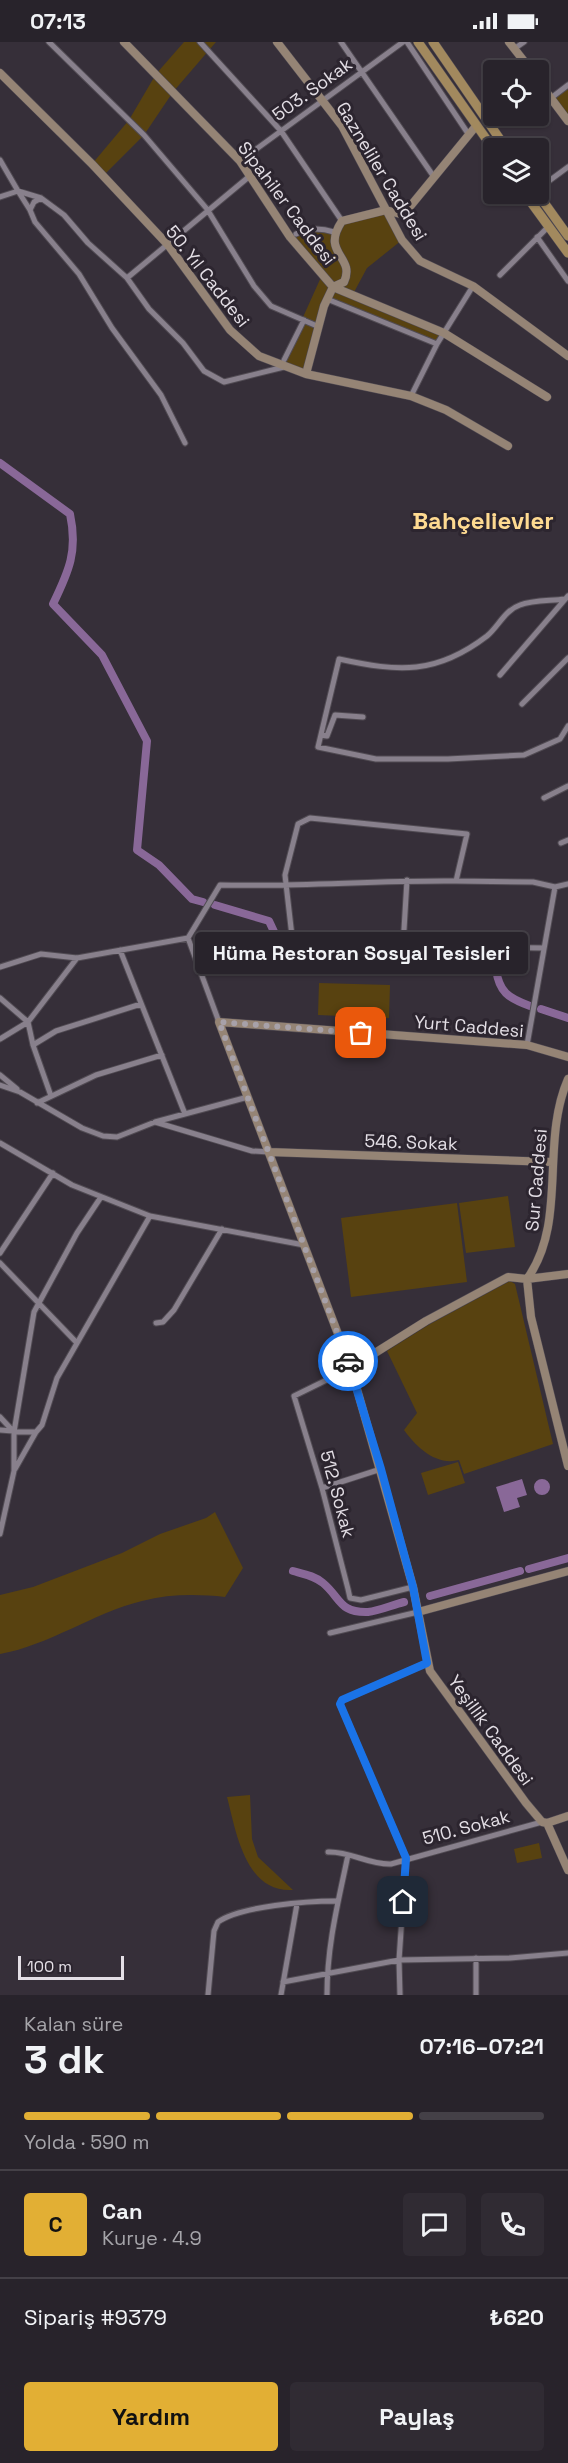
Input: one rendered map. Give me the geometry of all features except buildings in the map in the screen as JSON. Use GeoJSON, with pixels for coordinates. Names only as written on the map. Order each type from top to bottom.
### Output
{"type":"FeatureCollection","features":[{"type":"Feature","properties":{"kind":"main road","name":"Sipahiler Caddesi"},"geometry":{"type":"LineString","coordinates":[[124,42],[240,161],[290,237],[333,287],[444,333],[547,397]]}},
{"type":"Feature","properties":{"kind":"main road","name":"Gazneliler Caddesi"},"geometry":{"type":"LineString","coordinates":[[277,42],[342,126],[402,240],[420,261],[473,286],[568,356]]}},
{"type":"Feature","properties":{"kind":"main road"},"geometry":{"type":"LineString","coordinates":[[418,42],[485,138]]}},
{"type":"Feature","properties":{"kind":"main road"},"geometry":{"type":"LineString","coordinates":[[509,42],[522,60]]}},
{"type":"Feature","properties":{"kind":"main road"},"geometry":{"type":"LineString","coordinates":[[435,43],[499,138]]}},
{"type":"Feature","properties":{"kind":"main road","name":"50. Yıl Caddesi"},"geometry":{"type":"LineString","coordinates":[[0,73],[92,164],[168,245],[213,309],[239,340],[259,356],[284,363],[306,374],[411,396],[446,410],[508,446]]}},
{"type":"Feature","properties":{"kind":"main road"},"geometry":{"type":"LineString","coordinates":[[549,95],[568,121]]}},
{"type":"Feature","properties":{"kind":"main road"},"geometry":{"type":"LineString","coordinates":[[306,374],[317,326],[327,298],[333,287],[344,282],[347,275],[347,266],[333,241],[334,232],[342,221],[386,210],[400,214],[408,209],[476,126]]}},
{"type":"Feature","properties":{"kind":"main road"},"geometry":{"type":"LineString","coordinates":[[532,204],[568,253]]}},
{"type":"Feature","properties":{"kind":"main road"},"geometry":{"type":"LineString","coordinates":[[545,204],[568,236]]}},
{"type":"Feature","properties":{"kind":"main road"},"geometry":{"type":"LineString","coordinates":[[219,1022],[269,1152]]}},
{"type":"Feature","properties":{"kind":"main road","name":"Yurt Caddesi"},"geometry":{"type":"LineString","coordinates":[[219,1022],[527,1045],[568,1057]]}},
{"type":"Feature","properties":{"kind":"main road","name":"Sur Caddesi"},"geometry":{"type":"LineString","coordinates":[[527,1279],[540,1261],[547,1239],[556,1118],[568,1079]]}},
{"type":"Feature","properties":{"kind":"main road","name":"546. Sokak"},"geometry":{"type":"LineString","coordinates":[[269,1152],[552,1162]]}},
{"type":"Feature","properties":{"kind":"main road","name":"Yeşillik Caddesi"},"geometry":{"type":"LineString","coordinates":[[269,1152],[351,1368],[413,1587],[427,1663],[443,1691],[545,1822],[568,1870]]}},
{"type":"Feature","properties":{"kind":"main road"},"geometry":{"type":"LineString","coordinates":[[351,1368],[426,1321],[507,1277],[527,1279],[568,1274]]}},
{"type":"Feature","properties":{"kind":"main road"},"geometry":{"type":"LineString","coordinates":[[527,1279],[531,1317],[568,1466]]}},
{"type":"Feature","properties":{"kind":"main road"},"geometry":{"type":"LineString","coordinates":[[418,1612],[568,1571]]}},
{"type":"Feature","properties":{"kind":"main road","name":"510. Sokak"},"geometry":{"type":"LineString","coordinates":[[545,1822],[568,1816]]}},
{"type":"Feature","properties":{"kind":"street"},"geometry":{"type":"LineString","coordinates":[[49,42],[144,135],[207,210],[254,286],[271,306],[317,326]]}},
{"type":"Feature","properties":{"kind":"street"},"geometry":{"type":"LineString","coordinates":[[200,42],[281,131],[342,221]]}},
{"type":"Feature","properties":{"kind":"street"},"geometry":{"type":"LineString","coordinates":[[341,42],[434,177]]}},
{"type":"Feature","properties":{"kind":"street"},"geometry":{"type":"LineString","coordinates":[[405,42],[469,135]]}},
{"type":"Feature","properties":{"kind":"street","name":"503. Sokak"},"geometry":{"type":"LineString","coordinates":[[240,161],[405,42]]}},
{"type":"Feature","properties":{"kind":"street"},"geometry":{"type":"LineString","coordinates":[[514,50],[525,42]]}},
{"type":"Feature","properties":{"kind":"street"},"geometry":{"type":"LineString","coordinates":[[551,98],[568,85]]}},
{"type":"Feature","properties":{"kind":"street"},"geometry":{"type":"LineString","coordinates":[[0,161],[35,222],[79,274],[112,328],[161,395],[184,443]]}},
{"type":"Feature","properties":{"kind":"street"},"geometry":{"type":"LineString","coordinates":[[549,181],[568,167]]}},
{"type":"Feature","properties":{"kind":"street"},"geometry":{"type":"LineString","coordinates":[[127,278],[251,175]]}},
{"type":"Feature","properties":{"kind":"street"},"geometry":{"type":"LineString","coordinates":[[0,197],[18,191],[41,198],[64,215],[88,243],[127,278],[149,309],[183,343],[204,372],[224,382],[284,363],[304,320]]}},
{"type":"Feature","properties":{"kind":"street"},"geometry":{"type":"LineString","coordinates":[[30,210],[34,202],[41,198]]}},
{"type":"Feature","properties":{"kind":"street"},"geometry":{"type":"LineString","coordinates":[[500,275],[549,226]]}},
{"type":"Feature","properties":{"kind":"street"},"geometry":{"type":"LineString","coordinates":[[296,234],[314,230],[334,232]]}},
{"type":"Feature","properties":{"kind":"street"},"geometry":{"type":"LineString","coordinates":[[537,237],[568,280]]}},
{"type":"Feature","properties":{"kind":"street"},"geometry":{"type":"LineString","coordinates":[[411,396],[437,344],[473,286]]}},
{"type":"Feature","properties":{"kind":"street"},"geometry":{"type":"LineString","coordinates":[[327,298],[437,344]]}},
{"type":"Feature","properties":{"kind":"street"},"geometry":{"type":"LineString","coordinates":[[500,675],[567,597]]}},
{"type":"Feature","properties":{"kind":"street"},"geometry":{"type":"LineString","coordinates":[[567,597],[519,605],[506,614],[488,635],[446,662],[405,669],[339,659],[318,747],[376,759],[448,759],[524,755],[560,739],[568,726]]}},
{"type":"Feature","properties":{"kind":"street"},"geometry":{"type":"LineString","coordinates":[[522,704],[568,658]]}},
{"type":"Feature","properties":{"kind":"street"},"geometry":{"type":"LineString","coordinates":[[321,735],[330,734],[333,720],[339,714],[363,717]]}},
{"type":"Feature","properties":{"kind":"street"},"geometry":{"type":"LineString","coordinates":[[544,798],[568,786]]}},
{"type":"Feature","properties":{"kind":"street"},"geometry":{"type":"LineString","coordinates":[[456,881],[467,834],[310,818],[298,824],[287,863],[286,886],[293,945],[544,948]]}},
{"type":"Feature","properties":{"kind":"street"},"geometry":{"type":"LineString","coordinates":[[561,843],[568,840]]}},
{"type":"Feature","properties":{"kind":"street"},"geometry":{"type":"LineString","coordinates":[[403,946],[407,880]]}},
{"type":"Feature","properties":{"kind":"street"},"geometry":{"type":"LineString","coordinates":[[0,967],[41,954],[77,958],[188,938],[220,885],[286,886],[407,880],[533,882],[555,887],[568,884]]}},
{"type":"Feature","properties":{"kind":"street"},"geometry":{"type":"LineString","coordinates":[[527,1045],[555,887]]}},
{"type":"Feature","properties":{"kind":"street"},"geometry":{"type":"LineString","coordinates":[[188,938],[219,1022]]}},
{"type":"Feature","properties":{"kind":"street"},"geometry":{"type":"LineString","coordinates":[[120,950],[185,1114]]}},
{"type":"Feature","properties":{"kind":"street"},"geometry":{"type":"LineString","coordinates":[[0,1039],[28,1022],[77,958]]}},
{"type":"Feature","properties":{"kind":"street"},"geometry":{"type":"LineString","coordinates":[[0,998],[28,1022],[33,1045],[51,1096]]}},
{"type":"Feature","properties":{"kind":"street"},"geometry":{"type":"LineString","coordinates":[[33,1045],[56,1031],[141,1004]]}},
{"type":"Feature","properties":{"kind":"street"},"geometry":{"type":"LineString","coordinates":[[37,1102],[96,1075],[162,1055]]}},
{"type":"Feature","properties":{"kind":"street"},"geometry":{"type":"LineString","coordinates":[[0,1075],[20,1092],[37,1102],[82,1128],[104,1136],[117,1137],[155,1122],[248,1097]]}},
{"type":"Feature","properties":{"kind":"street"},"geometry":{"type":"LineString","coordinates":[[0,1085],[20,1092]]}},
{"type":"Feature","properties":{"kind":"street"},"geometry":{"type":"LineString","coordinates":[[155,1122],[252,1151],[269,1152]]}},
{"type":"Feature","properties":{"kind":"street"},"geometry":{"type":"LineString","coordinates":[[0,1144],[101,1197],[150,1216],[304,1245]]}},
{"type":"Feature","properties":{"kind":"street"},"geometry":{"type":"LineString","coordinates":[[0,1253],[53,1173]]}},
{"type":"Feature","properties":{"kind":"street"},"geometry":{"type":"LineString","coordinates":[[0,1534],[14,1471],[14,1432],[34,1312],[77,1233],[101,1197]]}},
{"type":"Feature","properties":{"kind":"street"},"geometry":{"type":"LineString","coordinates":[[14,1471],[42,1425],[57,1378],[150,1216]]}},
{"type":"Feature","properties":{"kind":"street"},"geometry":{"type":"LineString","coordinates":[[156,1323],[166,1319],[174,1310],[222,1229]]}},
{"type":"Feature","properties":{"kind":"street"},"geometry":{"type":"LineString","coordinates":[[0,1263],[38,1306],[77,1343]]}},
{"type":"Feature","properties":{"kind":"street","name":"512. Sokak"},"geometry":{"type":"LineString","coordinates":[[351,1368],[294,1396],[322,1488],[350,1598],[361,1600],[413,1587]]}},
{"type":"Feature","properties":{"kind":"street"},"geometry":{"type":"LineString","coordinates":[[0,1417],[14,1432]]}},
{"type":"Feature","properties":{"kind":"street"},"geometry":{"type":"LineString","coordinates":[[0,1430],[36,1432]]}},
{"type":"Feature","properties":{"kind":"street"},"geometry":{"type":"LineString","coordinates":[[322,1488],[381,1469]]}},
{"type":"Feature","properties":{"kind":"street"},"geometry":{"type":"LineString","coordinates":[[330,1633],[418,1612]]}},
{"type":"Feature","properties":{"kind":"street"},"geometry":{"type":"LineString","coordinates":[[400,1995],[399,1960],[406,1858],[340,1704],[342,1700],[427,1663]]}},
{"type":"Feature","properties":{"kind":"street","name":"510. Sokak"},"geometry":{"type":"LineString","coordinates":[[328,1852],[348,1855],[381,1865],[545,1822]]}},
{"type":"Feature","properties":{"kind":"street"},"geometry":{"type":"LineString","coordinates":[[327,1995],[327,1972],[336,1901],[342,1890],[348,1855]]}},
{"type":"Feature","properties":{"kind":"street"},"geometry":{"type":"LineString","coordinates":[[208,1995],[214,1931],[218,1922],[232,1915],[297,1904],[336,1901]]}},
{"type":"Feature","properties":{"kind":"street"},"geometry":{"type":"LineString","coordinates":[[281,1995],[297,1904]]}},
{"type":"Feature","properties":{"kind":"street"},"geometry":{"type":"LineString","coordinates":[[283,1982],[399,1960],[510,1958],[568,1953]]}},
{"type":"Feature","properties":{"kind":"street"},"geometry":{"type":"LineString","coordinates":[[476,1958],[476,1995]]}},
{"type":"Feature","properties":{"kind":"shaded area"},"geometry":{"type":"Polygon","coordinates":[[[184,42],[216,42],[173,92],[144,135],[103,176],[92,164],[129,120],[156,74],[184,42]]]}},
{"type":"Feature","properties":{"kind":"shaded area"},"geometry":{"type":"Polygon","coordinates":[[[568,85],[568,121],[551,98],[568,85]]]}},
{"type":"Feature","properties":{"kind":"shaded area"},"geometry":{"type":"Polygon","coordinates":[[[386,210],[402,240],[367,268],[353,294],[444,333],[437,344],[327,299],[306,374],[281,366],[322,275],[290,237],[303,230],[334,232],[342,221],[386,210]]]}},
{"type":"Feature","properties":{"kind":"shaded area"},"geometry":{"type":"Polygon","coordinates":[[[319,983],[390,985],[389,1018],[318,1015],[319,983]]]}},
{"type":"Feature","properties":{"kind":"shaded area"},"geometry":{"type":"Polygon","coordinates":[[[508,1196],[515,1247],[466,1253],[459,1203],[508,1196]]]}},
{"type":"Feature","properties":{"kind":"shaded area"},"geometry":{"type":"Polygon","coordinates":[[[457,1203],[467,1282],[351,1297],[341,1218],[457,1203]]]}},
{"type":"Feature","properties":{"kind":"shaded area"},"geometry":{"type":"Polygon","coordinates":[[[510,1281],[515,1284],[553,1444],[464,1474],[459,1460],[442,1460],[427,1454],[404,1430],[417,1413],[387,1351],[430,1324],[510,1281]]]}},
{"type":"Feature","properties":{"kind":"shaded area"},"geometry":{"type":"Polygon","coordinates":[[[458,1462],[465,1483],[428,1495],[421,1473],[458,1462]]]}},
{"type":"Feature","properties":{"kind":"shaded area"},"geometry":{"type":"Polygon","coordinates":[[[522,1479],[527,1495],[517,1498],[520,1507],[504,1512],[496,1487],[522,1479]]]}},
{"type":"Feature","properties":{"kind":"shaded area"},"geometry":{"type":"Polygon","coordinates":[[[542,1479],[550,1487],[542,1495],[534,1487],[542,1479]]]}},
{"type":"Feature","properties":{"kind":"shaded area"},"geometry":{"type":"Polygon","coordinates":[[[215,1512],[243,1568],[225,1597],[183,1595],[142,1601],[106,1613],[36,1644],[0,1654],[0,1595],[33,1587],[122,1553],[160,1534],[206,1518],[215,1512]]]}},
{"type":"Feature","properties":{"kind":"shaded area"},"geometry":{"type":"Polygon","coordinates":[[[250,1795],[252,1839],[258,1857],[293,1890],[277,1888],[264,1882],[253,1871],[245,1857],[227,1797],[250,1795]]]}},
{"type":"Feature","properties":{"kind":"shaded area"},"geometry":{"type":"Polygon","coordinates":[[[539,1843],[542,1858],[517,1863],[514,1849],[539,1843]]]}},
{"type":"Feature","properties":{"kind":"waterway"},"geometry":{"type":"LineString","coordinates":[[0,463],[70,514],[72,550],[68,571],[53,604],[102,655],[147,741],[137,850],[159,865],[192,899],[203,902]]}},
{"type":"Feature","properties":{"kind":"waterway"},"geometry":{"type":"LineString","coordinates":[[215,905],[269,921],[291,968],[310,972],[374,952],[481,960],[496,969],[499,983],[510,997],[530,1006]]}},
{"type":"Feature","properties":{"kind":"waterway"},"geometry":{"type":"LineString","coordinates":[[541,1009],[568,1018]]}},
{"type":"Feature","properties":{"kind":"waterway"},"geometry":{"type":"LineString","coordinates":[[529,1569],[568,1558]]}},
{"type":"Feature","properties":{"kind":"waterway"},"geometry":{"type":"LineString","coordinates":[[293,1571],[320,1581],[341,1604],[358,1612],[368,1612],[404,1602]]}},
{"type":"Feature","properties":{"kind":"waterway"},"geometry":{"type":"LineString","coordinates":[[430,1596],[520,1571]]}},
{"type":"Feature","properties":{"kind":"way so far"},"geometry":{"type":"LineString","coordinates":[[348,1361],[219,1022],[361,1033]]}},
{"type":"Feature","properties":{"kind":"place","name":"Hüma Restoran Sosyal Tesisleri"},"geometry":{"type":"Point","coordinates":[361,1033]}},
{"type":"Feature","properties":{"kind":"district","name":"Bahçelievler"},"geometry":{"type":"Point","coordinates":[483,520]}},
{"type":"Feature","properties":{"kind":"route"},"geometry":{"type":"LineString","coordinates":[[348,1361],[381,1469],[413,1587],[427,1663],[342,1700],[340,1704],[406,1858],[403,1902]]}}]}
